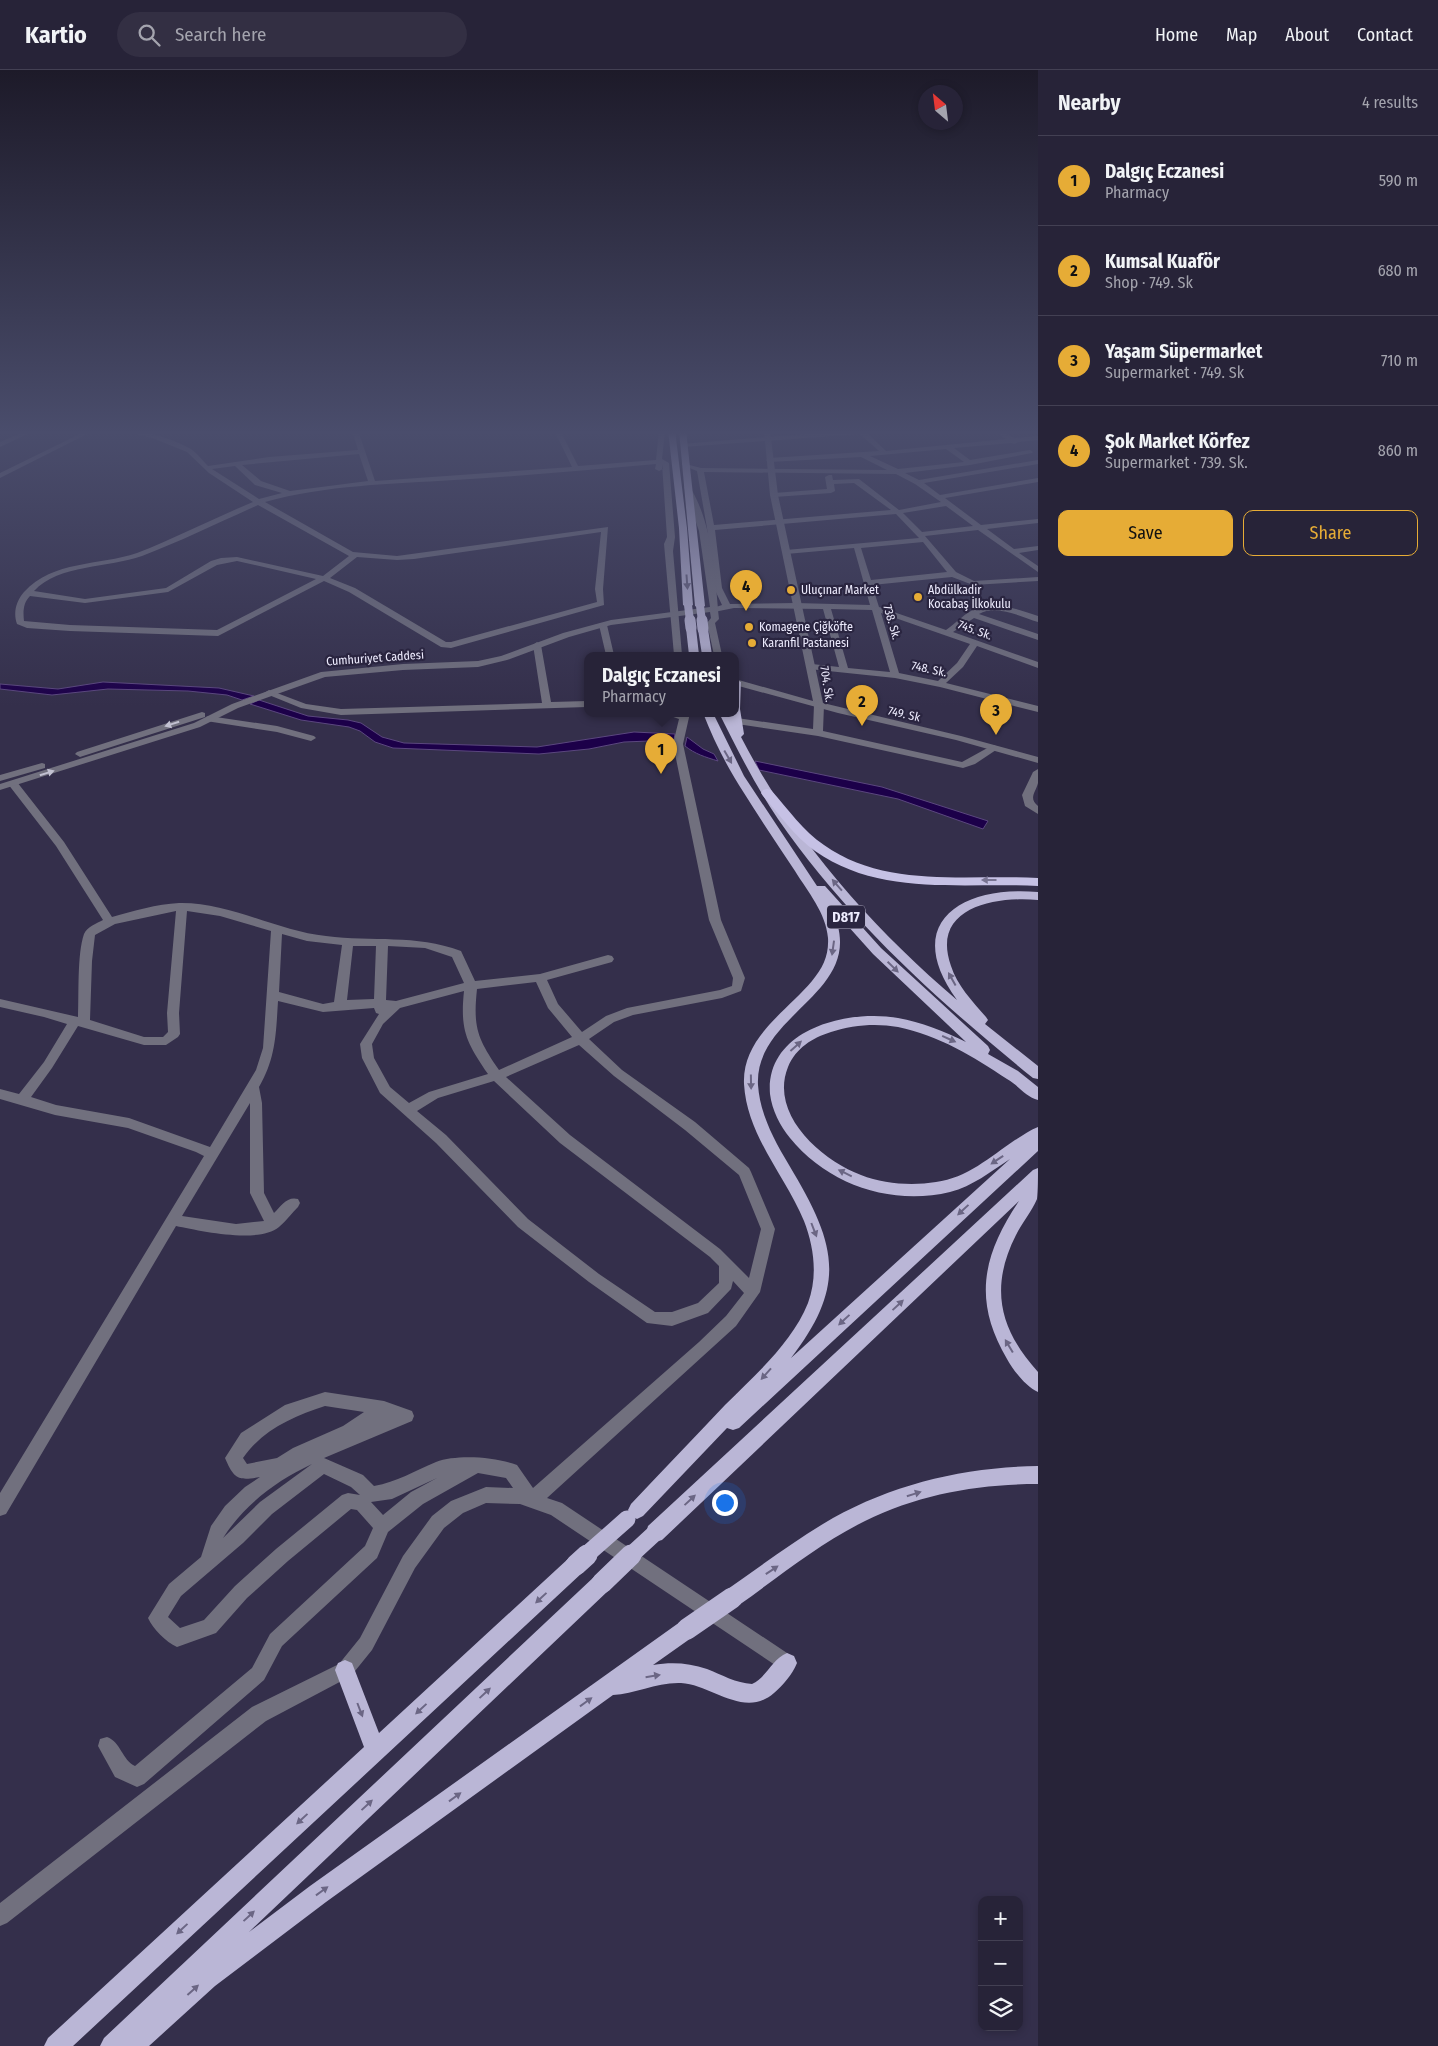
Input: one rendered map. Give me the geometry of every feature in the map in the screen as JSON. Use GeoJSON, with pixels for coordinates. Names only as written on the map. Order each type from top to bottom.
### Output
{"type":"FeatureCollection","features":[{"type":"Feature","properties":{"kind":"highway"},"geometry":{"type":"LineString","coordinates":[[682,522],[688,606],[694,652]]}},
{"type":"Feature","properties":{"kind":"highway"},"geometry":{"type":"LineString","coordinates":[[690,522],[707,652]]}},
{"type":"Feature","properties":{"kind":"highway","name":"D817"},"geometry":{"type":"LineString","coordinates":[[710,717],[724,751],[744,784],[774,828],[830,900],[877,952],[954,1024],[1028,1087]]}},
{"type":"Feature","properties":{"kind":"highway","name":"D817"},"geometry":{"type":"LineString","coordinates":[[726,717],[738,744],[767,793],[790,828],[818,864],[892,946],[972,1022],[1034,1071]]}},
{"type":"Feature","properties":{"kind":"highway"},"geometry":{"type":"LineString","coordinates":[[736,717],[740,738],[738,744]]}},
{"type":"Feature","properties":{"kind":"highway"},"geometry":{"type":"LineString","coordinates":[[767,793],[819,848],[843,862],[867,871],[894,878],[1038,882]]}},
{"type":"Feature","properties":{"kind":"highway"},"geometry":{"type":"LineString","coordinates":[[632,1514],[787,1350],[810,1318],[821,1287],[823,1263],[817,1235],[803,1203],[772,1150],[760,1124],[752,1099],[751,1075],[758,1051],[772,1031],[817,983],[831,963],[835,945],[833,928],[823,905],[774,828]]}},
{"type":"Feature","properties":{"kind":"highway"},"geometry":{"type":"LineString","coordinates":[[1034,1071],[997,1037],[974,1011],[952,981],[942,960],[941,939],[948,921],[963,907],[984,898],[1011,894],[1038,896]]}},
{"type":"Feature","properties":{"kind":"highway"},"geometry":{"type":"LineString","coordinates":[[1028,1087],[979,1054],[949,1038],[922,1028],[892,1021],[864,1019],[835,1024],[808,1035],[791,1050],[780,1067],[777,1088],[782,1113],[795,1134],[817,1156],[844,1174],[874,1185],[890,1188],[907,1190],[936,1188],[966,1181],[1038,1133]]}},
{"type":"Feature","properties":{"kind":"highway"},"geometry":{"type":"LineString","coordinates":[[56,2046],[576,1565],[1038,1142]]}},
{"type":"Feature","properties":{"kind":"highway"},"geometry":{"type":"LineString","coordinates":[[112,2046],[654,1533],[1038,1174]]}},
{"type":"Feature","properties":{"kind":"highway"},"geometry":{"type":"LineString","coordinates":[[1038,1185],[1019,1212],[1002,1243],[993,1274],[992,1306],[1002,1336],[1022,1369],[1038,1384]]}},
{"type":"Feature","properties":{"kind":"highway"},"geometry":{"type":"LineString","coordinates":[[131,2046],[223,1966],[318,1894],[687,1629],[836,1527],[878,1506],[942,1485],[1014,1474],[1038,1475]]}},
{"type":"Feature","properties":{"kind":"highway"},"geometry":{"type":"LineString","coordinates":[[606,1687],[655,1675],[688,1674],[746,1696],[760,1693],[774,1682],[786,1663]]}},
{"type":"Feature","properties":{"kind":"highway"},"geometry":{"type":"LineString","coordinates":[[345,1670],[376,1751]]}},
{"type":"Feature","properties":{"kind":"street"},"geometry":{"type":"LineString","coordinates":[[212,522],[138,555],[61,572],[34,586],[22,599],[19,612],[20,622],[27,625],[218,633],[323,578],[356,554]]}},
{"type":"Feature","properties":{"kind":"street"},"geometry":{"type":"LineString","coordinates":[[28,593],[85,601],[168,590],[214,563],[229,558],[323,578],[352,590],[444,645],[451,645],[601,602],[599,589],[605,529],[397,558],[351,554],[294,522]]}},
{"type":"Feature","properties":{"kind":"street"},"geometry":{"type":"LineString","coordinates":[[667,522],[678,652]]}},
{"type":"Feature","properties":{"kind":"street"},"geometry":{"type":"LineString","coordinates":[[701,522],[715,619],[719,623],[724,652]]}},
{"type":"Feature","properties":{"kind":"street"},"geometry":{"type":"LineString","coordinates":[[709,522],[718,588],[727,606]]}},
{"type":"Feature","properties":{"kind":"street"},"geometry":{"type":"LineString","coordinates":[[710,528],[788,522]]}},
{"type":"Feature","properties":{"kind":"street"},"geometry":{"type":"LineString","coordinates":[[908,522],[953,574],[973,584],[1038,579]]}},
{"type":"Feature","properties":{"kind":"street"},"geometry":{"type":"LineString","coordinates":[[973,522],[1038,570]]}},
{"type":"Feature","properties":{"kind":"street"},"geometry":{"type":"LineString","coordinates":[[786,552],[856,547],[1028,522]]}},
{"type":"Feature","properties":{"kind":"street","name":"704. Sk."},"geometry":{"type":"LineString","coordinates":[[780,523],[796,605],[812,667],[818,705],[818,733]]}},
{"type":"Feature","properties":{"kind":"street","name":"738. Sk."},"geometry":{"type":"LineString","coordinates":[[856,547],[895,675]]}},
{"type":"Feature","properties":{"kind":"street"},"geometry":{"type":"LineString","coordinates":[[1014,551],[1038,548]]}},
{"type":"Feature","properties":{"kind":"street"},"geometry":{"type":"LineString","coordinates":[[868,583],[953,574]]}},
{"type":"Feature","properties":{"kind":"street","name":"Cumhuriyet Caddesi"},"geometry":{"type":"LineString","coordinates":[[0,787],[176,733],[269,693],[332,673],[478,664],[504,658],[537,645],[624,621],[674,616],[727,606],[796,605]]}},
{"type":"Feature","properties":{"kind":"street","name":"745. Sk."},"geometry":{"type":"LineString","coordinates":[[796,605],[875,608],[1038,665]]}},
{"type":"Feature","properties":{"kind":"street"},"geometry":{"type":"LineString","coordinates":[[826,606],[844,670]]}},
{"type":"Feature","properties":{"kind":"street"},"geometry":{"type":"LineString","coordinates":[[947,633],[979,610],[995,607],[1038,620]]}},
{"type":"Feature","properties":{"kind":"street"},"geometry":{"type":"LineString","coordinates":[[972,614],[1038,637]]}},
{"type":"Feature","properties":{"kind":"street"},"geometry":{"type":"LineString","coordinates":[[715,619],[711,623],[717,652]]}},
{"type":"Feature","properties":{"kind":"street"},"geometry":{"type":"LineString","coordinates":[[603,626],[609,652]]}},
{"type":"Feature","properties":{"kind":"street"},"geometry":{"type":"LineString","coordinates":[[940,684],[960,665],[974,644]]}},
{"type":"Feature","properties":{"kind":"street"},"geometry":{"type":"LineString","coordinates":[[537,645],[547,705]]}},
{"type":"Feature","properties":{"kind":"street","name":"748. Sk."},"geometry":{"type":"LineString","coordinates":[[812,667],[895,675],[940,684],[1038,709]]}},
{"type":"Feature","properties":{"kind":"street","name":"749. Sk"},"geometry":{"type":"LineString","coordinates":[[739,683],[818,705],[1038,760]]}},
{"type":"Feature","properties":{"kind":"street"},"geometry":{"type":"LineString","coordinates":[[269,693],[304,706],[341,712],[584,704]]}},
{"type":"Feature","properties":{"kind":"street"},"geometry":{"type":"LineString","coordinates":[[0,778],[236,706]]}},
{"type":"Feature","properties":{"kind":"street"},"geometry":{"type":"LineString","coordinates":[[409,1109],[434,1095],[496,1076],[536,1060],[582,1038],[610,1019],[632,1011],[722,994],[737,988],[739,978],[715,920],[678,744],[684,717]]}},
{"type":"Feature","properties":{"kind":"street"},"geometry":{"type":"LineString","coordinates":[[209,720],[277,729],[311,738]]}},
{"type":"Feature","properties":{"kind":"street"},"geometry":{"type":"LineString","coordinates":[[736,721],[818,733],[963,765],[972,762],[994,748]]}},
{"type":"Feature","properties":{"kind":"street"},"geometry":{"type":"LineString","coordinates":[[1038,772],[1027,795],[1029,804],[1038,811]]}},
{"type":"Feature","properties":{"kind":"street"},"geometry":{"type":"LineString","coordinates":[[13,784],[60,844],[109,921]]}},
{"type":"Feature","properties":{"kind":"street"},"geometry":{"type":"LineString","coordinates":[[22,1099],[80,1021],[90,934],[100,925],[109,921],[182,907],[230,914],[277,929],[324,940],[434,946],[457,954],[471,985],[468,1014],[475,1046],[496,1076],[565,1139],[715,1253],[753,1292]]}},
{"type":"Feature","properties":{"kind":"street"},"geometry":{"type":"LineString","coordinates":[[0,1002],[80,1021],[144,1041],[166,1041],[174,1034],[173,1013],[182,907]]}},
{"type":"Feature","properties":{"kind":"street"},"geometry":{"type":"LineString","coordinates":[[0,1508],[262,1071],[269,1048],[277,929]]}},
{"type":"Feature","properties":{"kind":"street"},"geometry":{"type":"LineString","coordinates":[[340,1004],[348,941]]}},
{"type":"Feature","properties":{"kind":"street"},"geometry":{"type":"LineString","coordinates":[[379,1021],[382,942]]}},
{"type":"Feature","properties":{"kind":"street"},"geometry":{"type":"LineString","coordinates":[[273,995],[322,1008],[340,1004],[380,1003],[396,1005],[471,985],[540,978],[608,959]]}},
{"type":"Feature","properties":{"kind":"street"},"geometry":{"type":"LineString","coordinates":[[532,1500],[731,1321],[753,1292],[768,1229],[744,1172],[690,1126],[618,1073],[595,1053],[562,1019],[552,1005],[540,978]]}},
{"type":"Feature","properties":{"kind":"street"},"geometry":{"type":"LineString","coordinates":[[396,1005],[379,1021],[366,1044],[368,1058],[385,1090],[409,1109],[441,1139],[523,1223],[594,1278],[652,1318],[672,1319],[703,1308],[726,1285],[726,1265]]}},
{"type":"Feature","properties":{"kind":"street"},"geometry":{"type":"LineString","coordinates":[[253,1088],[256,1103],[257,1193],[273,1224]]}},
{"type":"Feature","properties":{"kind":"street"},"geometry":{"type":"LineString","coordinates":[[0,1094],[54,1110],[129,1123],[201,1148],[211,1154]]}},
{"type":"Feature","properties":{"kind":"street"},"geometry":{"type":"LineString","coordinates":[[174,1220],[227,1229],[259,1229],[273,1224],[293,1203]]}},
{"type":"Feature","properties":{"kind":"street"},"geometry":{"type":"LineString","coordinates":[[208,1561],[217,1532],[240,1501],[279,1473],[352,1436],[406,1416],[384,1408],[325,1399],[291,1410],[247,1438],[233,1458],[244,1472],[280,1464],[299,1453],[349,1432],[384,1408]]}},
{"type":"Feature","properties":{"kind":"street"},"geometry":{"type":"LineString","coordinates":[[382,1526],[361,1504],[348,1501],[282,1554],[241,1592],[210,1627],[177,1638],[157,1618],[175,1590],[237,1537],[266,1508],[323,1465],[357,1482],[371,1494],[392,1491],[439,1469],[477,1465],[511,1472],[532,1500]]}},
{"type":"Feature","properties":{"kind":"street"},"geometry":{"type":"LineString","coordinates":[[106,1746],[122,1770],[137,1777],[258,1674],[276,1640],[371,1552],[382,1526],[417,1498],[477,1465]]}},
{"type":"Feature","properties":{"kind":"street"},"geometry":{"type":"LineString","coordinates":[[0,1916],[259,1714],[345,1670],[366,1644],[409,1562],[438,1522],[457,1507],[486,1495],[520,1496],[556,1509],[786,1663]]}},
{"type":"Feature","properties":{"kind":"shaded area"},"geometry":{"type":"Polygon","coordinates":[[[103,682],[219,688],[254,696],[242,700],[227,695],[188,691],[108,689],[52,695],[0,689],[0,684],[58,689],[103,682]]]}},
{"type":"Feature","properties":{"kind":"shaded area"},"geometry":{"type":"Polygon","coordinates":[[[259,700],[308,716],[361,723],[382,737],[404,743],[537,747],[634,732],[675,734],[674,740],[624,742],[589,749],[539,754],[393,748],[375,742],[360,731],[349,727],[301,720],[250,704],[259,700]]]}},
{"type":"Feature","properties":{"kind":"shaded area"},"geometry":{"type":"Polygon","coordinates":[[[687,737],[703,749],[714,754],[718,761],[704,757],[685,746],[687,737]]]}},
{"type":"Feature","properties":{"kind":"shaded area"},"geometry":{"type":"Polygon","coordinates":[[[755,761],[882,787],[988,821],[983,829],[898,799],[759,770],[755,761]]]}},
{"type":"Feature","properties":{"kind":"place","name":"Uluçınar Market"},"geometry":{"type":"Point","coordinates":[791,590]}},
{"type":"Feature","properties":{"kind":"place","name":"Abdülkadir Kocabaş İlkokulu"},"geometry":{"type":"Point","coordinates":[918,597]}},
{"type":"Feature","properties":{"kind":"place","name":"Şok Market Körfez"},"geometry":{"type":"Point","coordinates":[746,611]}},
{"type":"Feature","properties":{"kind":"place","name":"Komagene Çiğköfte"},"geometry":{"type":"Point","coordinates":[749,627]}},
{"type":"Feature","properties":{"kind":"place","name":"Karanfil Pastanesi"},"geometry":{"type":"Point","coordinates":[752,643]}},
{"type":"Feature","properties":{"kind":"place","name":"Kumsal Kuaför"},"geometry":{"type":"Point","coordinates":[862,726]}},
{"type":"Feature","properties":{"kind":"place","name":"Yaşam Süpermarket"},"geometry":{"type":"Point","coordinates":[996,735]}},
{"type":"Feature","properties":{"kind":"place","name":"Dalgıç Eczanesi"},"geometry":{"type":"Point","coordinates":[661,774]}}]}
